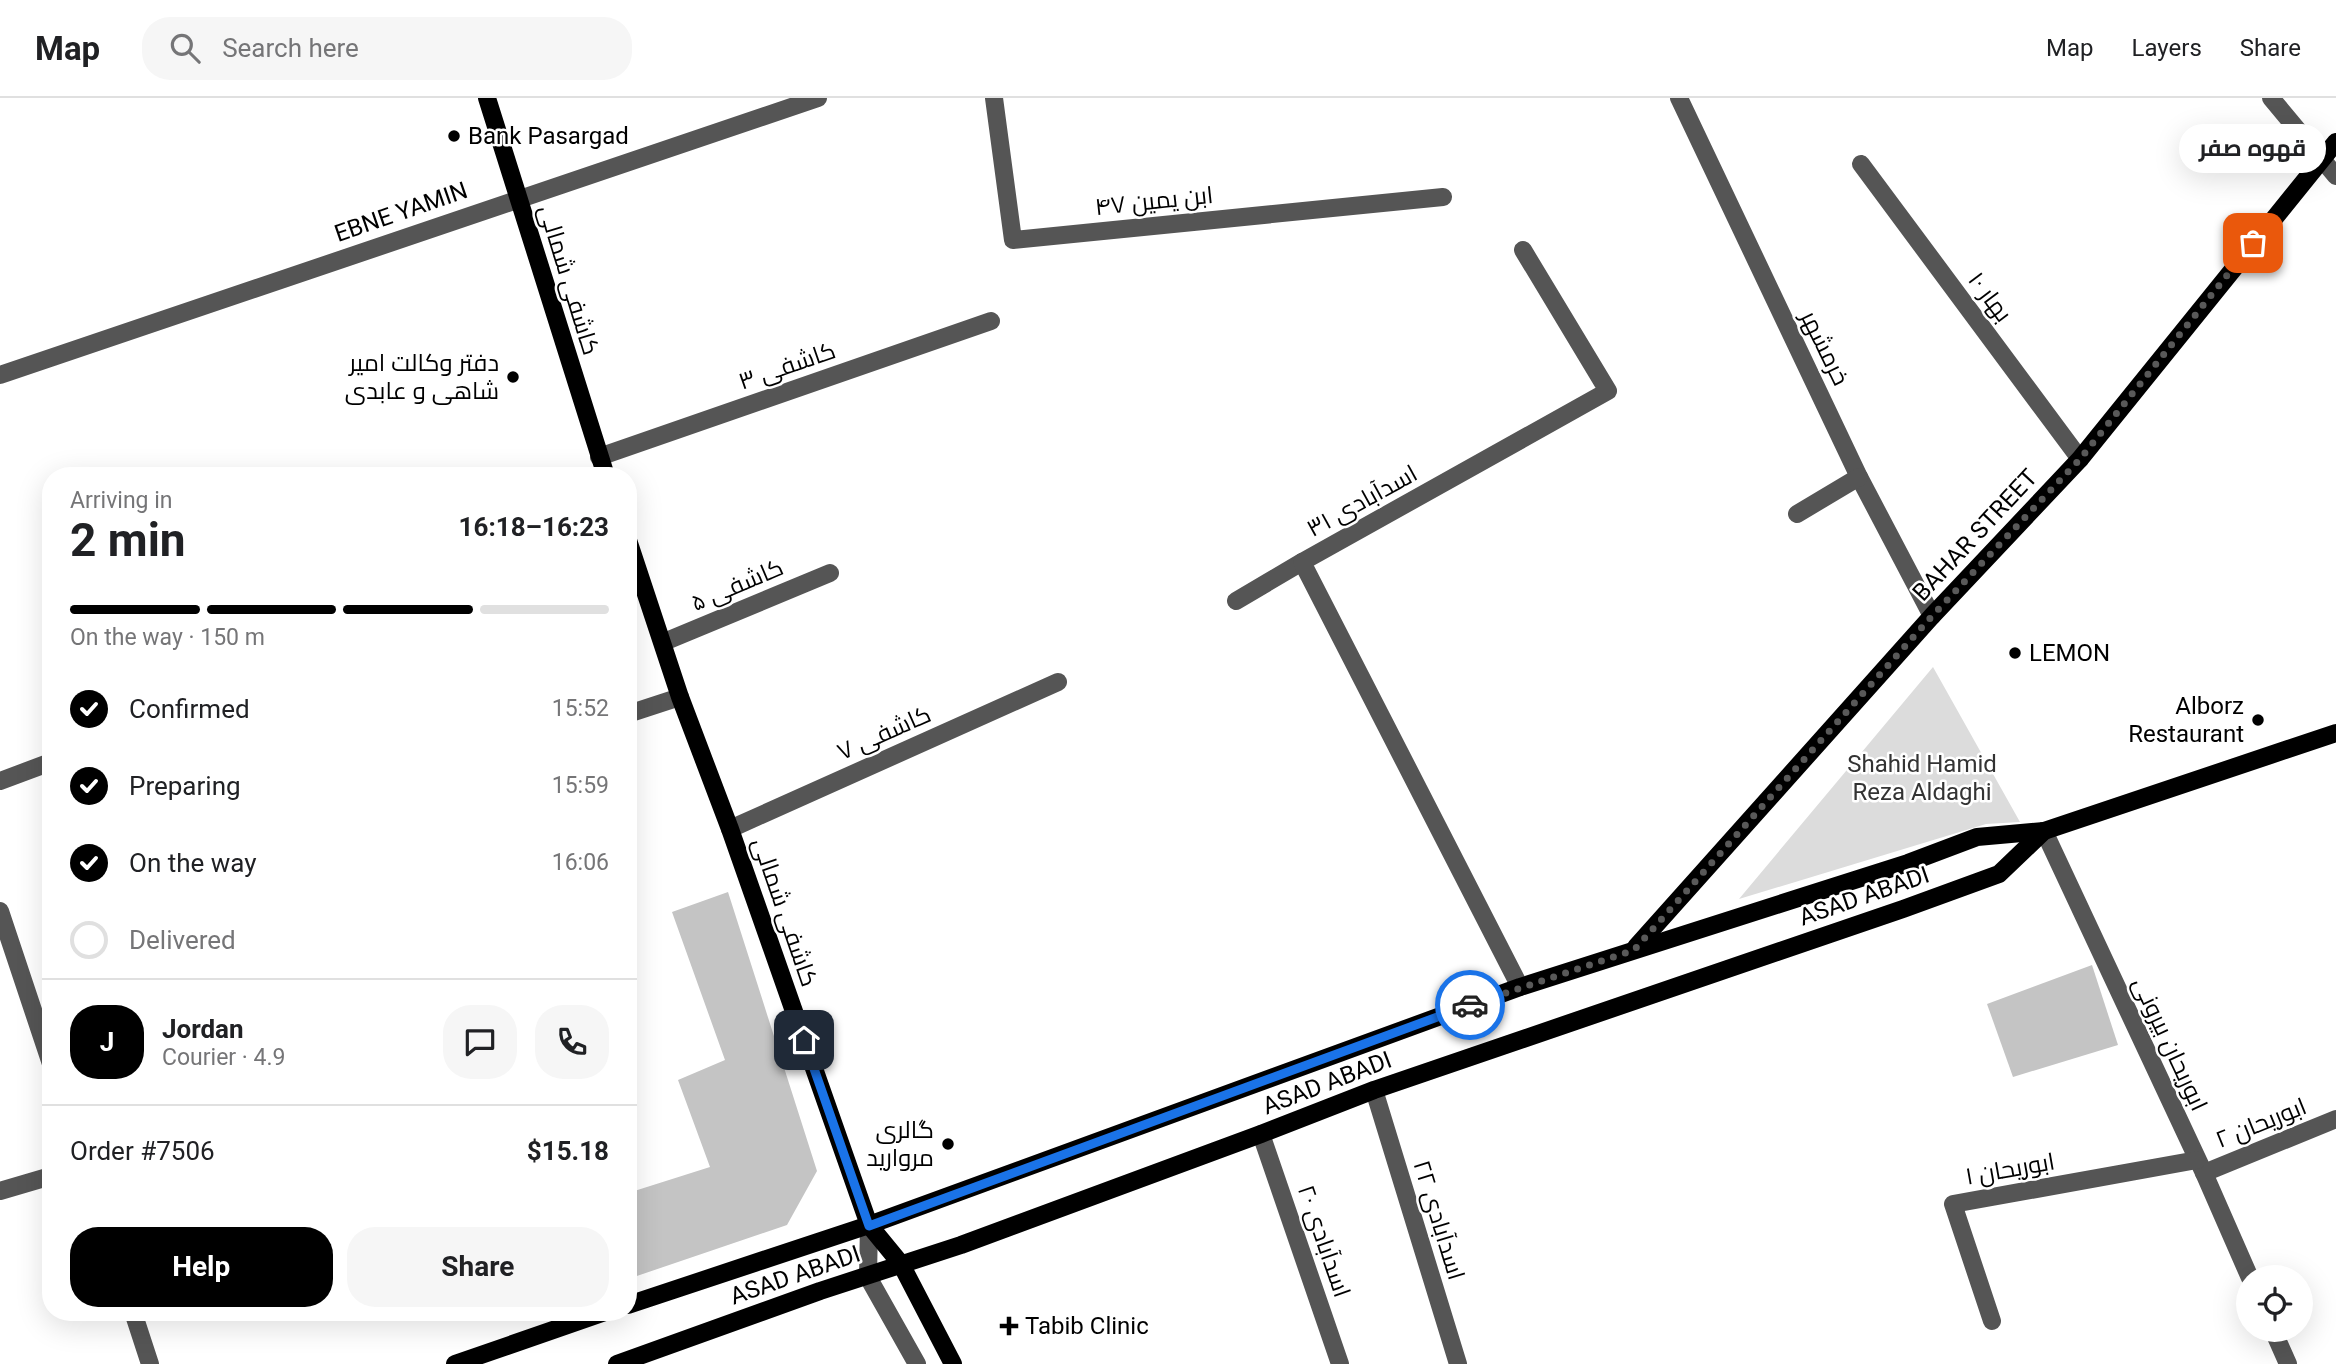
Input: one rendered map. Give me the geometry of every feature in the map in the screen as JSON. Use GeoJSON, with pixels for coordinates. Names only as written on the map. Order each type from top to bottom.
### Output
{"type":"FeatureCollection","features":[{"type":"Feature","properties":{"kind":"main road","name":"کاشفی شمالی"},"geometry":{"type":"LineString","coordinates":[[487,98],[603,467]]}},
{"type":"Feature","properties":{"kind":"main road","name":"BAHAR STREET"},"geometry":{"type":"LineString","coordinates":[[1634,950],[1932,616],[2080,459],[2336,142]]}},
{"type":"Feature","properties":{"kind":"main road","name":"کاشفی شمالی"},"geometry":{"type":"LineString","coordinates":[[637,566],[680,697],[730,829],[869,1226],[901,1264],[953,1364]]}},
{"type":"Feature","properties":{"kind":"main road","name":"ASAD ABADI"},"geometry":{"type":"LineString","coordinates":[[637,1302],[869,1226],[1520,987],[1909,863],[1977,837],[2043,831],[2336,733]]}},
{"type":"Feature","properties":{"kind":"main road","name":"ASAD ABADI"},"geometry":{"type":"LineString","coordinates":[[617,1364],[807,1295],[961,1245],[1374,1090],[1998,874],[2043,831]]}},
{"type":"Feature","properties":{"kind":"main road"},"geometry":{"type":"LineString","coordinates":[[455,1364],[579,1321]]}},
{"type":"Feature","properties":{"kind":"street","name":"EBNE YAMIN"},"geometry":{"type":"LineString","coordinates":[[0,374],[797,101],[818,98]]}},
{"type":"Feature","properties":{"kind":"street","name":"ابن یمین ۴۷"},"geometry":{"type":"LineString","coordinates":[[994,98],[1013,240],[1443,197]]}},
{"type":"Feature","properties":{"kind":"street","name":"خرمشهر"},"geometry":{"type":"LineString","coordinates":[[1679,98],[1859,477],[1932,616]]}},
{"type":"Feature","properties":{"kind":"street"},"geometry":{"type":"LineString","coordinates":[[2271,98],[2336,176]]}},
{"type":"Feature","properties":{"kind":"street","name":"بهار ۱۰"},"geometry":{"type":"LineString","coordinates":[[1861,164],[2080,459]]}},
{"type":"Feature","properties":{"kind":"street","name":"اسدآبادی ۳۱"},"geometry":{"type":"LineString","coordinates":[[1520,987],[1302,562],[1608,391],[1522,250]]}},
{"type":"Feature","properties":{"kind":"street","name":"کاشفی ۳"},"geometry":{"type":"LineString","coordinates":[[599,457],[991,321]]}},
{"type":"Feature","properties":{"kind":"street"},"geometry":{"type":"LineString","coordinates":[[1797,514],[1859,477]]}},
{"type":"Feature","properties":{"kind":"street"},"geometry":{"type":"LineString","coordinates":[[1236,601],[1302,562]]}},
{"type":"Feature","properties":{"kind":"street","name":"کاشفی ۵"},"geometry":{"type":"LineString","coordinates":[[664,642],[830,573]]}},
{"type":"Feature","properties":{"kind":"street","name":"کاشفی ۷"},"geometry":{"type":"LineString","coordinates":[[730,829],[1058,682]]}},
{"type":"Feature","properties":{"kind":"street"},"geometry":{"type":"LineString","coordinates":[[637,711],[680,697]]}},
{"type":"Feature","properties":{"kind":"street"},"geometry":{"type":"LineString","coordinates":[[0,781],[42,765]]}},
{"type":"Feature","properties":{"kind":"street","name":"ابوریحان بیرونی"},"geometry":{"type":"LineString","coordinates":[[2043,831],[2244,1265]]}},
{"type":"Feature","properties":{"kind":"street"},"geometry":{"type":"LineString","coordinates":[[0,911],[42,1037]]}},
{"type":"Feature","properties":{"kind":"street","name":"اسدآبادی ۲۲"},"geometry":{"type":"LineString","coordinates":[[1374,1090],[1458,1364]]}},
{"type":"Feature","properties":{"kind":"street","name":"ابوریحان ۲"},"geometry":{"type":"LineString","coordinates":[[2200,1167],[2336,1119]]}},
{"type":"Feature","properties":{"kind":"street","name":"اسدآبادی ۲۰"},"geometry":{"type":"LineString","coordinates":[[1261,1134],[1340,1364]]}},
{"type":"Feature","properties":{"kind":"street","name":"ابوریحان ۱"},"geometry":{"type":"LineString","coordinates":[[1992,1321],[1953,1203],[2200,1167]]}},
{"type":"Feature","properties":{"kind":"street"},"geometry":{"type":"LineString","coordinates":[[0,1191],[42,1178]]}},
{"type":"Feature","properties":{"kind":"street"},"geometry":{"type":"LineString","coordinates":[[869,1226],[868,1277],[917,1364]]}},
{"type":"Feature","properties":{"kind":"street"},"geometry":{"type":"LineString","coordinates":[[136,1321],[150,1364]]}},
{"type":"Feature","properties":{"kind":"street"},"geometry":{"type":"LineString","coordinates":[[2278,1342],[2288,1364]]}},
{"type":"Feature","properties":{"kind":"green space","name":"Shahid Hamid Reza Aldaghi"},"geometry":{"type":"Polygon","coordinates":[[[1933,667],[2020,822],[1986,824],[1739,899],[1933,667]]]}},
{"type":"Feature","properties":{"kind":"building"},"geometry":{"type":"Polygon","coordinates":[[[728,892],[817,1171],[787,1225],[637,1276],[637,1190],[710,1167],[678,1080],[725,1060],[672,912],[728,892]]]}},
{"type":"Feature","properties":{"kind":"building"},"geometry":{"type":"Polygon","coordinates":[[[2092,965],[2118,1045],[2013,1077],[1987,1004],[2092,965]]]}},
{"type":"Feature","properties":{"kind":"way so far"},"geometry":{"type":"LineString","coordinates":[[1470,1005],[1634,950],[1932,616],[2080,459],[2253,243]]}},
{"type":"Feature","properties":{"kind":"place","name":"Bank Pasargad"},"geometry":{"type":"Point","coordinates":[454,136]}},
{"type":"Feature","properties":{"kind":"place","name":"قهوه صفر"},"geometry":{"type":"Point","coordinates":[2253,243]}},
{"type":"Feature","properties":{"kind":"place","name":"دفتر وکالت امیر شاهی و عابدی"},"geometry":{"type":"Point","coordinates":[513,377]}},
{"type":"Feature","properties":{"kind":"place","name":"LEMON"},"geometry":{"type":"Point","coordinates":[2015,653]}},
{"type":"Feature","properties":{"kind":"place","name":"Alborz Restaurant"},"geometry":{"type":"Point","coordinates":[2258,720]}},
{"type":"Feature","properties":{"kind":"place","name":"گالری مروارید"},"geometry":{"type":"Point","coordinates":[948,1144]}},
{"type":"Feature","properties":{"kind":"place","name":"Tabib Clinic"},"geometry":{"type":"Point","coordinates":[1009,1326]}},
{"type":"Feature","properties":{"kind":"route"},"geometry":{"type":"LineString","coordinates":[[804,1040],[869,1226],[1470,1005]]}}]}
